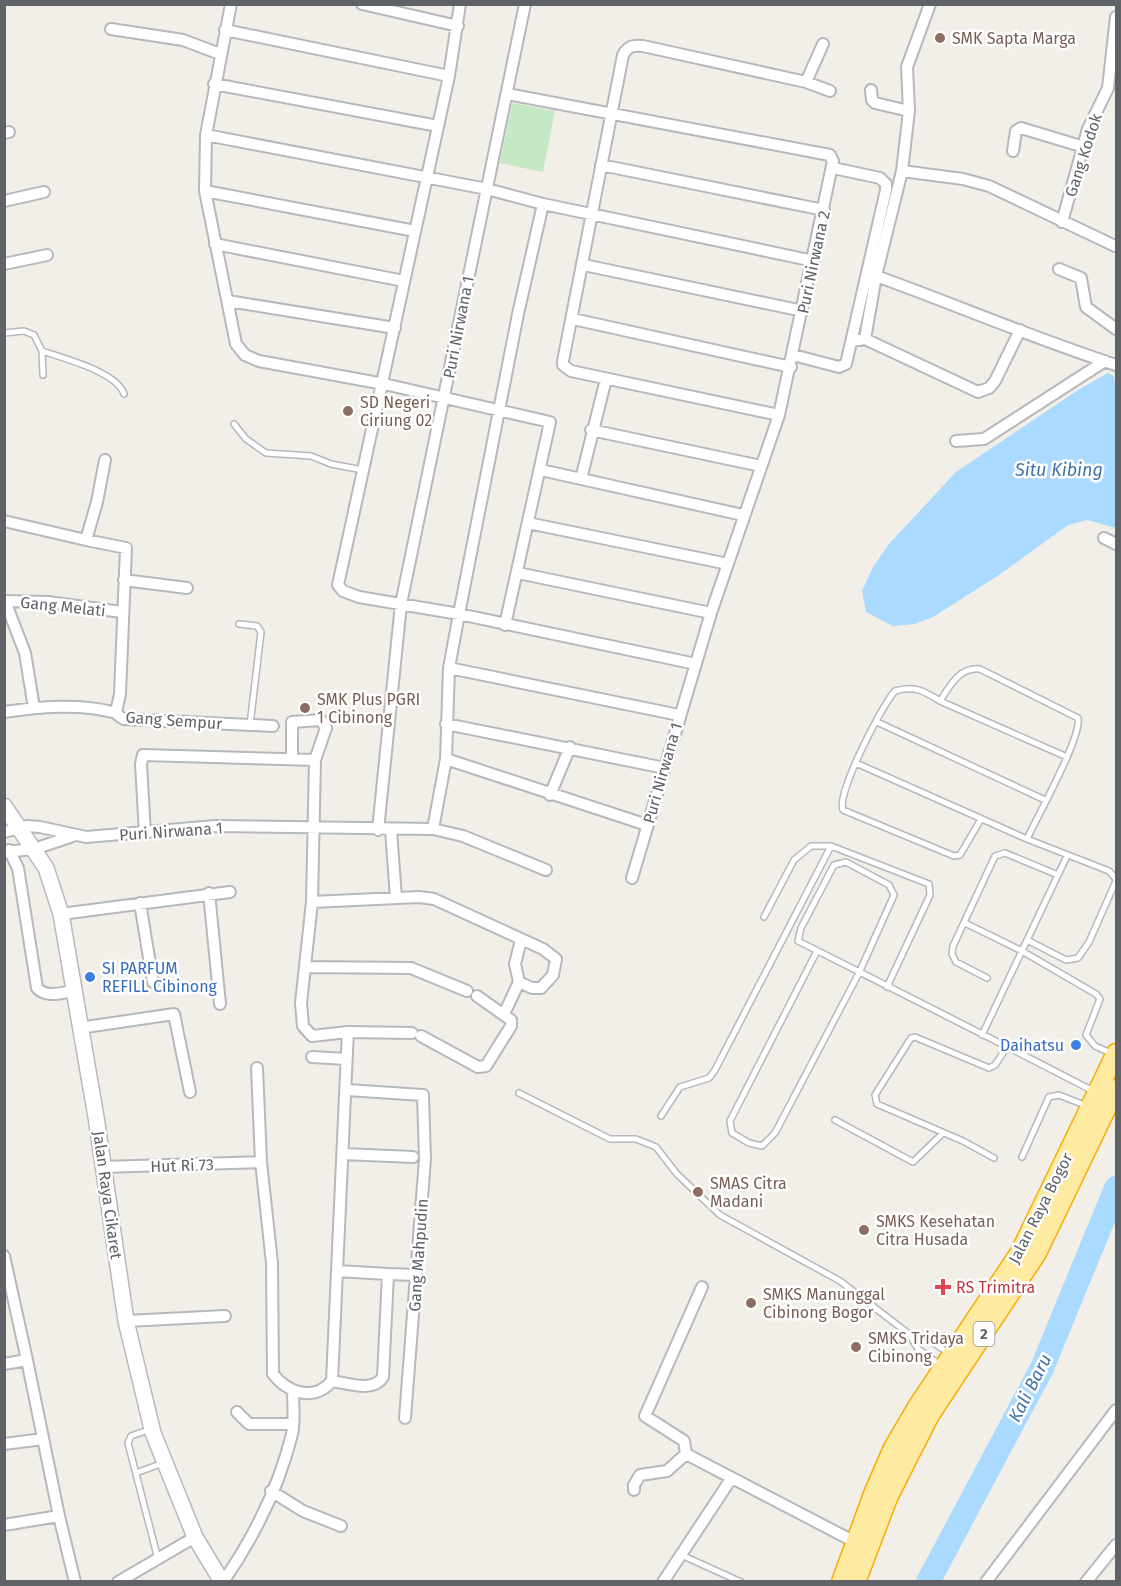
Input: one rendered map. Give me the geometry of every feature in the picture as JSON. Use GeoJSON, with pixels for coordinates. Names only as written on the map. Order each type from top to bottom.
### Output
{"type":"FeatureCollection","features":[{"type":"Feature","properties":{"kind":"highway","name":"Jalan Raya Bogor"},"geometry":{"type":"LineString","coordinates":[[841,1581],[893,1448],[1037,1254],[1106,1101],[1116,1054]]}},
{"type":"Feature","properties":{"kind":"highway","name":"Jalan Raya Bogor"},"geometry":{"type":"LineString","coordinates":[[856,1581],[888,1498],[954,1365]]}},
{"type":"Feature","properties":{"kind":"main road","name":"Jalan Raya Cikaret"},"geometry":{"type":"LineString","coordinates":[[4,806],[12,830],[34,849],[54,887],[61,914],[104,1167],[126,1321],[151,1429],[195,1537],[222,1581]]}},
{"type":"Feature","properties":{"kind":"street"},"geometry":{"type":"LineString","coordinates":[[231,4],[206,135],[205,191],[236,344],[245,355],[259,361],[384,384],[550,422],[505,625]]}},
{"type":"Feature","properties":{"kind":"street"},"geometry":{"type":"LineString","coordinates":[[362,4],[458,26]]}},
{"type":"Feature","properties":{"kind":"street"},"geometry":{"type":"LineString","coordinates":[[460,4],[449,76],[425,178],[384,384],[338,585],[343,591],[359,597],[459,614],[696,664]]}},
{"type":"Feature","properties":{"kind":"street","name":"Puri Nirwana 1"},"geometry":{"type":"LineString","coordinates":[[378,830],[401,603],[525,4]]}},
{"type":"Feature","properties":{"kind":"street"},"geometry":{"type":"LineString","coordinates":[[865,339],[876,276],[902,171],[909,111],[907,67],[930,4]]}},
{"type":"Feature","properties":{"kind":"street","name":"Gang Kodok"},"geometry":{"type":"LineString","coordinates":[[1062,222],[1088,129],[1108,88],[1116,17]]}},
{"type":"Feature","properties":{"kind":"street"},"geometry":{"type":"LineString","coordinates":[[111,28],[183,40],[220,54]]}},
{"type":"Feature","properties":{"kind":"street"},"geometry":{"type":"LineString","coordinates":[[225,30],[449,76]]}},
{"type":"Feature","properties":{"kind":"street"},"geometry":{"type":"LineString","coordinates":[[806,82],[823,44]]}},
{"type":"Feature","properties":{"kind":"street"},"geometry":{"type":"LineString","coordinates":[[779,414],[606,380],[571,371],[563,366],[623,55],[633,45],[806,82],[830,91]]}},
{"type":"Feature","properties":{"kind":"street"},"geometry":{"type":"LineString","coordinates":[[214,84],[438,126]]}},
{"type":"Feature","properties":{"kind":"street"},"geometry":{"type":"LineString","coordinates":[[871,90],[872,100],[875,103],[909,111]]}},
{"type":"Feature","properties":{"kind":"street"},"geometry":{"type":"LineString","coordinates":[[507,93],[611,115],[830,155],[834,168],[880,178],[886,184],[886,190],[848,361],[840,367],[793,355]]}},
{"type":"Feature","properties":{"kind":"street"},"geometry":{"type":"LineString","coordinates":[[1013,151],[1016,131],[1021,128],[1084,147]]}},
{"type":"Feature","properties":{"kind":"street"},"geometry":{"type":"LineString","coordinates":[[206,135],[487,189],[543,204],[814,261]]}},
{"type":"Feature","properties":{"kind":"street"},"geometry":{"type":"LineString","coordinates":[[601,165],[824,210]]}},
{"type":"Feature","properties":{"kind":"street","name":"Puri Nirwana 2"},"geometry":{"type":"LineString","coordinates":[[791,367],[834,168]]}},
{"type":"Feature","properties":{"kind":"street"},"geometry":{"type":"LineString","coordinates":[[902,171],[963,179],[990,186],[1115,246]]}},
{"type":"Feature","properties":{"kind":"street"},"geometry":{"type":"LineString","coordinates":[[205,191],[415,231]]}},
{"type":"Feature","properties":{"kind":"street"},"geometry":{"type":"LineString","coordinates":[[4,201],[44,192]]}},
{"type":"Feature","properties":{"kind":"street"},"geometry":{"type":"LineString","coordinates":[[433,829],[446,759],[449,668],[543,204]]}},
{"type":"Feature","properties":{"kind":"street"},"geometry":{"type":"LineString","coordinates":[[215,244],[404,281]]}},
{"type":"Feature","properties":{"kind":"street"},"geometry":{"type":"LineString","coordinates":[[4,264],[47,255]]}},
{"type":"Feature","properties":{"kind":"street"},"geometry":{"type":"LineString","coordinates":[[584,265],[803,311]]}},
{"type":"Feature","properties":{"kind":"street"},"geometry":{"type":"LineString","coordinates":[[1059,269],[1081,278],[1086,307],[1116,329]]}},
{"type":"Feature","properties":{"kind":"street"},"geometry":{"type":"LineString","coordinates":[[876,276],[970,309],[1072,352],[1111,363]]}},
{"type":"Feature","properties":{"kind":"street"},"geometry":{"type":"LineString","coordinates":[[228,301],[395,328]]}},
{"type":"Feature","properties":{"kind":"street"},"geometry":{"type":"LineString","coordinates":[[573,319],[791,367]]}},
{"type":"Feature","properties":{"kind":"street"},"geometry":{"type":"LineString","coordinates":[[852,341],[865,339],[978,392],[989,388],[995,381],[1020,330]]}},
{"type":"Feature","properties":{"kind":"street"},"geometry":{"type":"LineString","coordinates":[[956,441],[984,439],[1111,363]]}},
{"type":"Feature","properties":{"kind":"street","name":"Puri Nirwana 1"},"geometry":{"type":"LineString","coordinates":[[632,878],[679,715],[742,515],[779,414],[791,367]]}},
{"type":"Feature","properties":{"kind":"street"},"geometry":{"type":"LineString","coordinates":[[581,479],[591,430],[606,380]]}},
{"type":"Feature","properties":{"kind":"street"},"geometry":{"type":"LineString","coordinates":[[591,430],[761,466]]}},
{"type":"Feature","properties":{"kind":"street"},"geometry":{"type":"LineString","coordinates":[[86,540],[98,502],[105,460]]}},
{"type":"Feature","properties":{"kind":"street"},"geometry":{"type":"LineString","coordinates":[[541,470],[742,515]]}},
{"type":"Feature","properties":{"kind":"street"},"geometry":{"type":"LineString","coordinates":[[4,520],[126,548],[120,694],[116,712]]}},
{"type":"Feature","properties":{"kind":"street"},"geometry":{"type":"LineString","coordinates":[[528,523],[728,564]]}},
{"type":"Feature","properties":{"kind":"street"},"geometry":{"type":"LineString","coordinates":[[1104,538],[1116,544]]}},
{"type":"Feature","properties":{"kind":"street"},"geometry":{"type":"LineString","coordinates":[[518,573],[711,613]]}},
{"type":"Feature","properties":{"kind":"street"},"geometry":{"type":"LineString","coordinates":[[124,580],[187,588]]}},
{"type":"Feature","properties":{"kind":"street"},"geometry":{"type":"LineString","coordinates":[[5,601],[25,653],[34,708]]}},
{"type":"Feature","properties":{"kind":"street","name":"Gang Melati"},"geometry":{"type":"LineString","coordinates":[[5,601],[48,602],[122,612]]}},
{"type":"Feature","properties":{"kind":"street"},"geometry":{"type":"LineString","coordinates":[[449,668],[679,715]]}},
{"type":"Feature","properties":{"kind":"street","name":"Gang Sempur"},"geometry":{"type":"LineString","coordinates":[[4,712],[34,708],[75,708],[116,712],[124,719],[273,726]]}},
{"type":"Feature","properties":{"kind":"street"},"geometry":{"type":"LineString","coordinates":[[292,759],[292,722],[321,720],[326,728],[315,760],[312,902],[304,967],[301,1003],[303,1026],[312,1036],[348,1032],[417,1035],[478,1067],[486,1066],[511,1026],[511,1020],[504,1014],[472,994],[411,968],[304,967]]}},
{"type":"Feature","properties":{"kind":"street"},"geometry":{"type":"LineString","coordinates":[[446,724],[570,747],[665,768]]}},
{"type":"Feature","properties":{"kind":"street"},"geometry":{"type":"LineString","coordinates":[[550,795],[570,747]]}},
{"type":"Feature","properties":{"kind":"street"},"geometry":{"type":"LineString","coordinates":[[145,834],[141,764],[143,755],[315,760]]}},
{"type":"Feature","properties":{"kind":"street"},"geometry":{"type":"LineString","coordinates":[[446,759],[647,825]]}},
{"type":"Feature","properties":{"kind":"street","name":"Puri Nirwana 1"},"geometry":{"type":"LineString","coordinates":[[7,851],[34,849],[73,836],[145,834],[216,826],[433,829],[463,836],[546,870]]}},
{"type":"Feature","properties":{"kind":"street","name":"Puri Nirwana 1"},"geometry":{"type":"LineString","coordinates":[[12,830],[52,828],[73,836]]}},
{"type":"Feature","properties":{"kind":"street"},"geometry":{"type":"LineString","coordinates":[[391,830],[396,898]]}},
{"type":"Feature","properties":{"kind":"street"},"geometry":{"type":"LineString","coordinates":[[7,851],[18,868],[37,987],[40,992],[50,994],[73,991]]}},
{"type":"Feature","properties":{"kind":"street"},"geometry":{"type":"LineString","coordinates":[[61,914],[230,892]]}},
{"type":"Feature","properties":{"kind":"street"},"geometry":{"type":"LineString","coordinates":[[209,893],[220,1004]]}},
{"type":"Feature","properties":{"kind":"street"},"geometry":{"type":"LineString","coordinates":[[312,902],[396,898],[434,899],[549,952],[556,959],[556,965],[549,980],[541,988],[532,988],[519,982]]}},
{"type":"Feature","properties":{"kind":"street"},"geometry":{"type":"LineString","coordinates":[[140,903],[153,982]]}},
{"type":"Feature","properties":{"kind":"street"},"geometry":{"type":"LineString","coordinates":[[504,1014],[519,982],[515,964],[521,940]]}},
{"type":"Feature","properties":{"kind":"street"},"geometry":{"type":"LineString","coordinates":[[79,1028],[174,1014],[190,1092]]}},
{"type":"Feature","properties":{"kind":"street"},"geometry":{"type":"LineString","coordinates":[[257,1068],[261,1162],[272,1263],[272,1367],[280,1383],[293,1392],[321,1391],[332,1381],[348,1032]]}},
{"type":"Feature","properties":{"kind":"street"},"geometry":{"type":"LineString","coordinates":[[312,1057],[346,1059]]}},
{"type":"Feature","properties":{"kind":"street","name":"Gang Mahpudin"},"geometry":{"type":"LineString","coordinates":[[347,1090],[421,1094],[425,1159],[405,1418]]}},
{"type":"Feature","properties":{"kind":"street"},"geometry":{"type":"LineString","coordinates":[[343,1154],[413,1157]]}},
{"type":"Feature","properties":{"kind":"street","name":"Hut Ri 73"},"geometry":{"type":"LineString","coordinates":[[104,1167],[261,1162]]}},
{"type":"Feature","properties":{"kind":"street"},"geometry":{"type":"LineString","coordinates":[[4,1256],[75,1581]]}},
{"type":"Feature","properties":{"kind":"street"},"geometry":{"type":"LineString","coordinates":[[337,1271],[416,1275]]}},
{"type":"Feature","properties":{"kind":"street"},"geometry":{"type":"LineString","coordinates":[[332,1381],[366,1386],[380,1382],[383,1377],[388,1274]]}},
{"type":"Feature","properties":{"kind":"street"},"geometry":{"type":"LineString","coordinates":[[686,1455],[684,1440],[645,1416],[644,1412],[702,1287]]}},
{"type":"Feature","properties":{"kind":"street"},"geometry":{"type":"LineString","coordinates":[[126,1321],[225,1316]]}},
{"type":"Feature","properties":{"kind":"street"},"geometry":{"type":"LineString","coordinates":[[4,1364],[27,1360]]}},
{"type":"Feature","properties":{"kind":"street"},"geometry":{"type":"LineString","coordinates":[[222,1581],[251,1541],[271,1491],[292,1432],[293,1392]]}},
{"type":"Feature","properties":{"kind":"street"},"geometry":{"type":"LineString","coordinates":[[986,1581],[1116,1410]]}},
{"type":"Feature","properties":{"kind":"street"},"geometry":{"type":"LineString","coordinates":[[237,1412],[249,1424],[292,1424]]}},
{"type":"Feature","properties":{"kind":"street"},"geometry":{"type":"LineString","coordinates":[[4,1444],[43,1438]]}},
{"type":"Feature","properties":{"kind":"street"},"geometry":{"type":"LineString","coordinates":[[686,1455],[855,1542]]}},
{"type":"Feature","properties":{"kind":"street"},"geometry":{"type":"LineString","coordinates":[[634,1490],[634,1485],[640,1475],[667,1471],[686,1455]]}},
{"type":"Feature","properties":{"kind":"street"},"geometry":{"type":"LineString","coordinates":[[663,1581],[730,1479]]}},
{"type":"Feature","properties":{"kind":"street"},"geometry":{"type":"LineString","coordinates":[[271,1491],[303,1511],[341,1526]]}},
{"type":"Feature","properties":{"kind":"street"},"geometry":{"type":"LineString","coordinates":[[4,1525],[59,1516]]}},
{"type":"Feature","properties":{"kind":"street"},"geometry":{"type":"LineString","coordinates":[[118,1581],[195,1537]]}},
{"type":"Feature","properties":{"kind":"street"},"geometry":{"type":"LineString","coordinates":[[1086,1581],[1116,1545]]}},
{"type":"Feature","properties":{"kind":"lane"},"geometry":{"type":"LineString","coordinates":[[4,333],[24,331],[34,335],[42,351],[43,375]]}},
{"type":"Feature","properties":{"kind":"lane"},"geometry":{"type":"LineString","coordinates":[[42,351],[107,377],[118,383],[124,394]]}},
{"type":"Feature","properties":{"kind":"lane"},"geometry":{"type":"LineString","coordinates":[[234,424],[246,439],[266,453],[311,456],[331,464],[363,470]]}},
{"type":"Feature","properties":{"kind":"lane"},"geometry":{"type":"LineString","coordinates":[[239,624],[257,626],[261,632],[250,725]]}},
{"type":"Feature","properties":{"kind":"lane"},"geometry":{"type":"LineString","coordinates":[[940,701],[964,670],[980,669],[1078,718],[1078,729],[1067,758],[1027,839]]}},
{"type":"Feature","properties":{"kind":"lane"},"geometry":{"type":"LineString","coordinates":[[981,819],[960,855],[954,856],[843,810],[841,802],[856,764],[895,691],[911,687],[921,690],[940,701],[1067,758]]}},
{"type":"Feature","properties":{"kind":"lane"},"geometry":{"type":"LineString","coordinates":[[877,722],[1045,800]]}},
{"type":"Feature","properties":{"kind":"lane"},"geometry":{"type":"LineString","coordinates":[[856,764],[1027,839],[1109,871],[1116,880],[1089,942],[1078,958],[1066,960],[1027,940]]}},
{"type":"Feature","properties":{"kind":"lane"},"geometry":{"type":"LineString","coordinates":[[765,917],[798,855],[811,846],[831,846],[931,887],[930,896],[887,987]]}},
{"type":"Feature","properties":{"kind":"lane"},"geometry":{"type":"LineString","coordinates":[[661,1116],[680,1087],[709,1078],[716,1070],[831,846]]}},
{"type":"Feature","properties":{"kind":"lane"},"geometry":{"type":"LineString","coordinates":[[987,978],[956,962],[952,954],[953,946],[993,859],[998,854],[1005,853],[1058,876]]}},
{"type":"Feature","properties":{"kind":"lane"},"geometry":{"type":"LineString","coordinates":[[982,1035],[1067,855]]}},
{"type":"Feature","properties":{"kind":"lane"},"geometry":{"type":"LineString","coordinates":[[817,951],[730,1121],[732,1133],[748,1143],[762,1146],[771,1139],[859,973],[894,895],[889,885],[846,862],[834,865],[801,928],[798,941],[859,973],[1007,1047],[1106,1101]]}},
{"type":"Feature","properties":{"kind":"lane"},"geometry":{"type":"LineString","coordinates":[[965,923],[1022,951],[1099,996],[1098,1005],[1086,1035],[1095,1046],[1116,1054]]}},
{"type":"Feature","properties":{"kind":"lane"},"geometry":{"type":"LineString","coordinates":[[994,1158],[874,1100],[874,1095],[911,1038],[915,1036],[989,1068],[995,1065],[1007,1047]]}},
{"type":"Feature","properties":{"kind":"lane"},"geometry":{"type":"LineString","coordinates":[[519,1093],[610,1139],[636,1139],[656,1147],[677,1174],[720,1215],[840,1281],[909,1334],[918,1349],[954,1365]]}},
{"type":"Feature","properties":{"kind":"lane"},"geometry":{"type":"LineString","coordinates":[[1022,1157],[1049,1097],[1059,1095],[1106,1101]]}},
{"type":"Feature","properties":{"kind":"lane"},"geometry":{"type":"LineString","coordinates":[[835,1119],[913,1162],[943,1133]]}},
{"type":"Feature","properties":{"kind":"lane"},"geometry":{"type":"LineString","coordinates":[[909,1334],[928,1339],[954,1365]]}},
{"type":"Feature","properties":{"kind":"lane"},"geometry":{"type":"LineString","coordinates":[[151,1429],[129,1439],[158,1559]]}},
{"type":"Feature","properties":{"kind":"lane"},"geometry":{"type":"LineString","coordinates":[[136,1473],[164,1463]]}},
{"type":"Feature","properties":{"kind":"lane"},"geometry":{"type":"LineString","coordinates":[[679,1554],[741,1581]]}},
{"type":"Feature","properties":{"kind":"green space"},"geometry":{"type":"Polygon","coordinates":[[[512,103],[555,111],[543,172],[500,163],[512,103]]]}},
{"type":"Feature","properties":{"kind":"water","name":"Situ Kibing"},"geometry":{"type":"Polygon","coordinates":[[[1108,373],[1114,376],[1116,389],[1116,528],[1087,520],[1068,525],[999,575],[933,617],[915,624],[893,626],[866,612],[862,591],[873,567],[889,544],[956,472],[1078,390],[1108,373]]]}},
{"type":"Feature","properties":{"kind":"waterway","name":"Kali Baru"},"geometry":{"type":"LineString","coordinates":[[928,1582],[1042,1368],[1116,1188]]}},
{"type":"Feature","properties":{"kind":"place","name":"SMK Sapta Marga"},"geometry":{"type":"Point","coordinates":[940,38]}},
{"type":"Feature","properties":{"kind":"place","name":"SD Negeri Ciriung 02"},"geometry":{"type":"Point","coordinates":[348,411]}},
{"type":"Feature","properties":{"kind":"place","name":"SMK Plus PGRI 1 Cibinong"},"geometry":{"type":"Point","coordinates":[305,708]}},
{"type":"Feature","properties":{"kind":"place","name":"SI PARFUM REFILL Cibinong"},"geometry":{"type":"Point","coordinates":[90,977]}},
{"type":"Feature","properties":{"kind":"place","name":"Daihatsu"},"geometry":{"type":"Point","coordinates":[1076,1045]}},
{"type":"Feature","properties":{"kind":"place","name":"SMAS Citra Madani"},"geometry":{"type":"Point","coordinates":[698,1192]}},
{"type":"Feature","properties":{"kind":"place","name":"SMKS Kesehatan Citra Husada"},"geometry":{"type":"Point","coordinates":[864,1230]}},
{"type":"Feature","properties":{"kind":"place","name":"RS Trimitra"},"geometry":{"type":"Point","coordinates":[943,1287]}},
{"type":"Feature","properties":{"kind":"place","name":"SMKS Manunggal Cibinong Bogor"},"geometry":{"type":"Point","coordinates":[751,1303]}},
{"type":"Feature","properties":{"kind":"place","name":"SMKS Tridaya Cibinong"},"geometry":{"type":"Point","coordinates":[856,1347]}}]}
